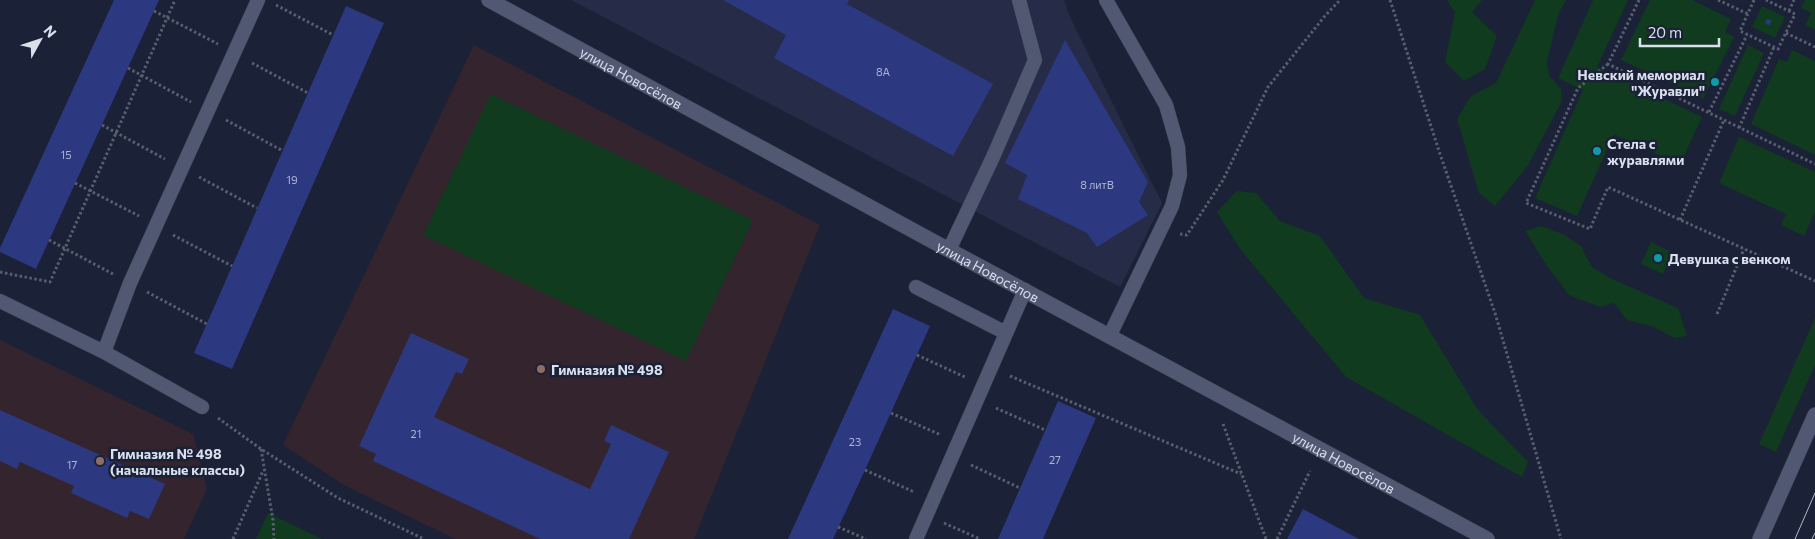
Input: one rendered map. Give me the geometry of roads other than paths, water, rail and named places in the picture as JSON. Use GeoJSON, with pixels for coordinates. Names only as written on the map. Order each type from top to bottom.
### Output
{"type":"FeatureCollection","features":[{"type":"Feature","properties":{"kind":"street","name":"улица Новосёлов"},"geometry":{"type":"LineString","coordinates":[[489,0],[1487,539]]}},
{"type":"Feature","properties":{"kind":"street"},"geometry":{"type":"LineString","coordinates":[[1760,539],[1815,415]]}},
{"type":"Feature","properties":{"kind":"lane"},"geometry":{"type":"LineString","coordinates":[[104,352],[130,283],[258,0]]}},
{"type":"Feature","properties":{"kind":"lane"},"geometry":{"type":"LineString","coordinates":[[949,250],[993,157],[1034,60],[1019,0]]}},
{"type":"Feature","properties":{"kind":"lane"},"geometry":{"type":"LineString","coordinates":[[1106,0],[1166,105],[1178,147],[1180,175],[1172,206],[1110,336]]}},
{"type":"Feature","properties":{"kind":"lane"},"geometry":{"type":"LineString","coordinates":[[916,287],[1006,333]]}},
{"type":"Feature","properties":{"kind":"lane"},"geometry":{"type":"LineString","coordinates":[[916,539],[1025,290]]}},
{"type":"Feature","properties":{"kind":"lane"},"geometry":{"type":"LineString","coordinates":[[0,301],[104,352],[202,407]]}},
{"type":"Feature","properties":{"kind":"tram line"},"geometry":{"type":"LineString","coordinates":[[1795,539],[1815,493]]}},
{"type":"Feature","properties":{"kind":"tram line"},"geometry":{"type":"LineString","coordinates":[[1812,539],[1815,533]]}},
{"type":"Feature","properties":{"kind":"place","name":"Невский мемориал \"Журавли\""},"geometry":{"type":"Point","coordinates":[1715,82]}},
{"type":"Feature","properties":{"kind":"place","name":"Стела с журавлями"},"geometry":{"type":"Point","coordinates":[1597,151]}},
{"type":"Feature","properties":{"kind":"place","name":"Девушка с венком"},"geometry":{"type":"Point","coordinates":[1658,258]}},
{"type":"Feature","properties":{"kind":"place","name":"Гимназия № 498"},"geometry":{"type":"Point","coordinates":[541,369]}},
{"type":"Feature","properties":{"kind":"place","name":"Гимназия № 498 (начальные классы)"},"geometry":{"type":"Point","coordinates":[100,461]}}]}
